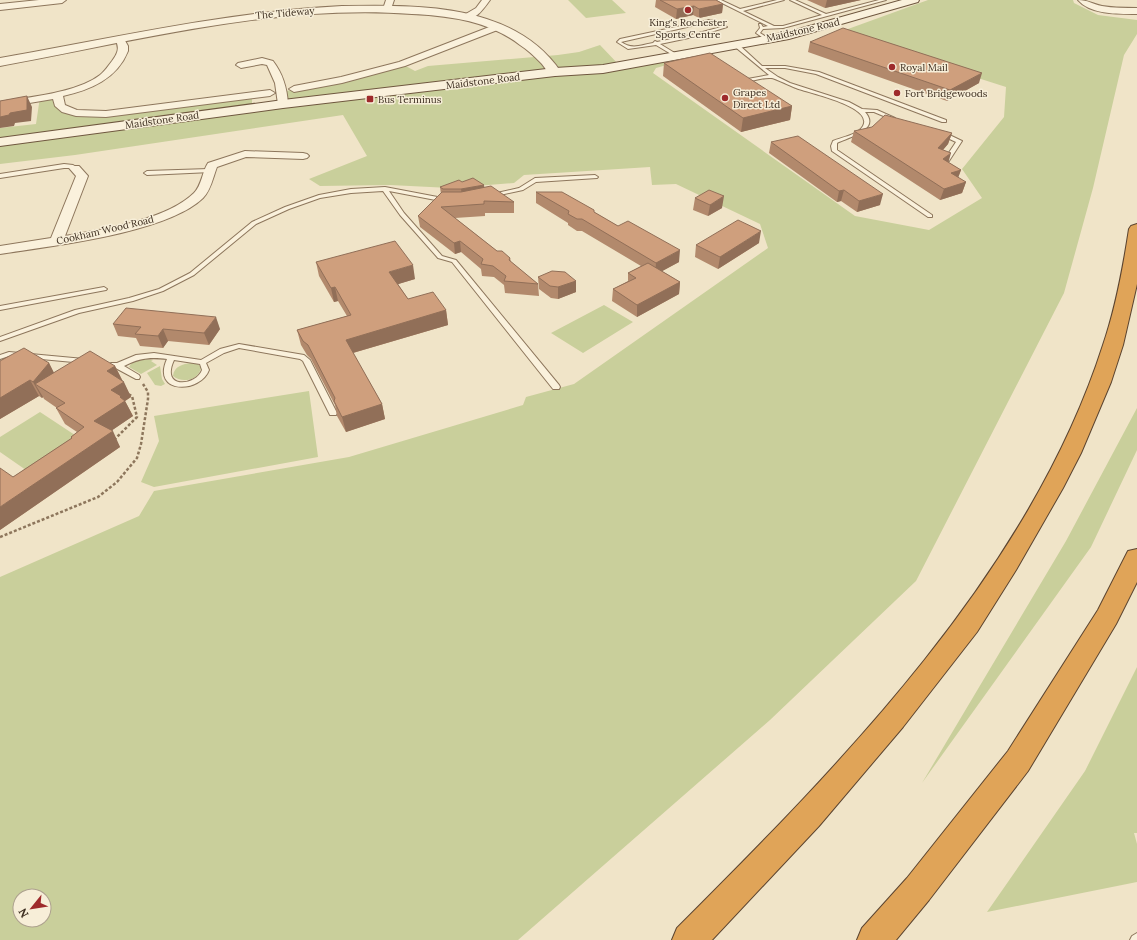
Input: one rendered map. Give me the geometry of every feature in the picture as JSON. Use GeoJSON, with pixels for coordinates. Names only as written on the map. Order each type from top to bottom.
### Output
{"type":"FeatureCollection","features":[{"type":"Feature","properties":{"kind":"highway"},"geometry":{"type":"LineString","coordinates":[[689,940],[782,845],[879,736],[945,654],[986,599],[1017,548],[1070,454],[1098,390],[1119,326],[1127,293],[1137,229]]}},
{"type":"Feature","properties":{"kind":"highway"},"geometry":{"type":"LineString","coordinates":[[874,940],[918,889],[1018,761],[1107,617],[1137,558]]}},
{"type":"Feature","properties":{"kind":"main road","name":"Maidstone Road"},"geometry":{"type":"LineString","coordinates":[[0,142],[283,104],[555,72],[603,69],[736,45],[764,33],[789,35],[914,0]]}},
{"type":"Feature","properties":{"kind":"street"},"geometry":{"type":"LineString","coordinates":[[0,7],[62,0]]}},
{"type":"Feature","properties":{"kind":"street"},"geometry":{"type":"LineString","coordinates":[[467,17],[479,10],[486,0]]}},
{"type":"Feature","properties":{"kind":"street"},"geometry":{"type":"LineString","coordinates":[[1082,0],[1098,7],[1134,11]]}},
{"type":"Feature","properties":{"kind":"street","name":"The Tideway"},"geometry":{"type":"LineString","coordinates":[[0,62],[258,15],[388,5],[426,12],[467,17],[497,27],[514,35],[528,45],[544,58],[555,72]]}},
{"type":"Feature","properties":{"kind":"street"},"geometry":{"type":"LineString","coordinates":[[294,89],[342,80],[402,64],[497,27]]}},
{"type":"Feature","properties":{"kind":"street"},"geometry":{"type":"LineString","coordinates":[[0,105],[82,88],[102,78],[124,52],[124,45],[120,39]]}},
{"type":"Feature","properties":{"kind":"street"},"geometry":{"type":"LineString","coordinates":[[240,65],[262,61],[270,63],[275,70],[282,92],[283,104]]}},
{"type":"Feature","properties":{"kind":"street","name":"Maidstone Road"},"geometry":{"type":"LineString","coordinates":[[57,94],[60,106],[66,110],[91,115],[270,93]]}},
{"type":"Feature","properties":{"kind":"street"},"geometry":{"type":"LineString","coordinates":[[209,171],[212,165],[245,154],[304,156]]}},
{"type":"Feature","properties":{"kind":"street"},"geometry":{"type":"LineString","coordinates":[[56,242],[82,176],[75,168]]}},
{"type":"Feature","properties":{"kind":"street","name":"Cookham Wood Road"},"geometry":{"type":"LineString","coordinates":[[0,250],[56,242],[149,222],[182,208],[200,194],[209,171]]}},
{"type":"Feature","properties":{"kind":"lane"},"geometry":{"type":"LineString","coordinates":[[718,0],[789,35]]}},
{"type":"Feature","properties":{"kind":"lane"},"geometry":{"type":"LineString","coordinates":[[739,11],[782,0]]}},
{"type":"Feature","properties":{"kind":"lane"},"geometry":{"type":"LineString","coordinates":[[792,0],[826,16]]}},
{"type":"Feature","properties":{"kind":"lane"},"geometry":{"type":"LineString","coordinates":[[753,17],[764,33],[774,28],[783,27],[884,0]]}},
{"type":"Feature","properties":{"kind":"lane"},"geometry":{"type":"LineString","coordinates":[[712,21],[725,27],[632,49],[619,42],[620,40],[644,35],[712,21]]}},
{"type":"Feature","properties":{"kind":"lane"},"geometry":{"type":"LineString","coordinates":[[682,27],[696,35]]}},
{"type":"Feature","properties":{"kind":"lane"},"geometry":{"type":"LineString","coordinates":[[634,30],[676,56]]}},
{"type":"Feature","properties":{"kind":"lane"},"geometry":{"type":"LineString","coordinates":[[736,45],[773,76],[800,88],[862,110],[875,111],[900,121]]}},
{"type":"Feature","properties":{"kind":"lane"},"geometry":{"type":"LineString","coordinates":[[761,67],[785,67],[817,73],[944,121]]}},
{"type":"Feature","properties":{"kind":"lane"},"geometry":{"type":"LineString","coordinates":[[738,80],[748,82],[773,76]]}},
{"type":"Feature","properties":{"kind":"lane"},"geometry":{"type":"LineString","coordinates":[[862,110],[867,119],[866,125],[857,134],[835,142],[835,151],[930,216]]}},
{"type":"Feature","properties":{"kind":"lane"},"geometry":{"type":"LineString","coordinates":[[936,132],[953,137],[959,141],[947,160]]}},
{"type":"Feature","properties":{"kind":"lane"},"geometry":{"type":"LineString","coordinates":[[0,176],[64,166],[71,166],[75,168]]}},
{"type":"Feature","properties":{"kind":"lane"},"geometry":{"type":"LineString","coordinates":[[147,173],[209,171]]}},
{"type":"Feature","properties":{"kind":"lane"},"geometry":{"type":"LineString","coordinates":[[484,196],[521,189],[535,180],[595,177]]}},
{"type":"Feature","properties":{"kind":"lane"},"geometry":{"type":"LineString","coordinates":[[0,339],[77,311],[131,300],[161,290],[192,274],[254,224],[287,208],[319,197],[351,191],[385,189],[444,200],[456,200]]}},
{"type":"Feature","properties":{"kind":"lane"},"geometry":{"type":"LineString","coordinates":[[385,189],[402,214],[440,257],[454,261],[556,387]]}},
{"type":"Feature","properties":{"kind":"lane"},"geometry":{"type":"LineString","coordinates":[[0,308],[104,289]]}},
{"type":"Feature","properties":{"kind":"lane"},"geometry":{"type":"LineString","coordinates":[[117,366],[143,356],[154,354],[202,362],[222,351],[238,346],[302,357],[306,360],[332,413]]}},
{"type":"Feature","properties":{"kind":"lane"},"geometry":{"type":"LineString","coordinates":[[0,357],[9,354],[90,362]]}},
{"type":"Feature","properties":{"kind":"lane"},"geometry":{"type":"LineString","coordinates":[[172,357],[166,371],[166,376],[172,382],[178,384],[190,383],[201,378],[206,369],[202,362]]}},
{"type":"Feature","properties":{"kind":"lane"},"geometry":{"type":"LineString","coordinates":[[105,364],[117,366],[136,377]]}},
{"type":"Feature","properties":{"kind":"path"},"geometry":{"type":"LineString","coordinates":[[0,537],[98,497],[128,471],[137,458],[140,448],[148,399],[146,387],[136,377],[119,388],[132,396],[137,417],[112,441]]}},
{"type":"Feature","properties":{"kind":"green space"},"geometry":{"type":"Polygon","coordinates":[[[568,0],[612,0],[626,13],[586,18],[568,0]]]}},
{"type":"Feature","properties":{"kind":"green space"},"geometry":{"type":"Polygon","coordinates":[[[928,0],[1073,0],[1074,3],[1098,15],[1137,20],[1137,34],[1124,55],[1093,188],[1064,293],[916,581],[770,720],[518,940],[0,940],[0,577],[139,516],[154,491],[349,457],[523,405],[526,397],[574,384],[768,248],[760,224],[676,184],[652,185],[650,167],[524,175],[514,183],[450,188],[390,185],[320,186],[309,179],[367,156],[343,115],[75,155],[0,164],[0,128],[36,124],[40,97],[57,94],[60,106],[91,115],[252,95],[252,108],[283,104],[282,92],[402,64],[415,71],[428,66],[558,55],[579,52],[600,45],[620,66],[670,57],[677,62],[656,68],[653,73],[855,216],[929,230],[982,198],[962,169],[1004,117],[1006,87],[837,33],[928,0]]]}},
{"type":"Feature","properties":{"kind":"green space"},"geometry":{"type":"Polygon","coordinates":[[[604,305],[633,322],[583,353],[551,333],[604,305]]]}},
{"type":"Feature","properties":{"kind":"green space"},"geometry":{"type":"Polygon","coordinates":[[[143,359],[153,360],[151,361],[157,365],[141,374],[129,367],[133,361],[143,359]]]}},
{"type":"Feature","properties":{"kind":"green space"},"geometry":{"type":"Polygon","coordinates":[[[191,363],[198,364],[201,367],[200,371],[194,378],[181,380],[173,376],[177,368],[191,363]]]}},
{"type":"Feature","properties":{"kind":"green space"},"geometry":{"type":"Polygon","coordinates":[[[160,366],[162,379],[165,384],[161,386],[155,385],[147,373],[160,366]]]}},
{"type":"Feature","properties":{"kind":"green space"},"geometry":{"type":"Polygon","coordinates":[[[309,391],[318,457],[154,487],[141,482],[159,441],[154,416],[309,391]]]}},
{"type":"Feature","properties":{"kind":"green space"},"geometry":{"type":"Polygon","coordinates":[[[1137,408],[1137,450],[1091,547],[922,783],[1066,541],[1137,408]]]}},
{"type":"Feature","properties":{"kind":"green space"},"geometry":{"type":"Polygon","coordinates":[[[40,412],[87,443],[36,477],[0,452],[0,437],[40,412]]]}},
{"type":"Feature","properties":{"kind":"green space"},"geometry":{"type":"Polygon","coordinates":[[[1137,667],[1137,833],[1134,833],[1137,844],[1137,882],[987,912],[1085,771],[1137,667]]]}},
{"type":"Feature","properties":{"kind":"building"},"geometry":{"type":"Polygon","coordinates":[[[660,0],[716,0],[723,4],[699,9],[694,6],[677,9],[660,0]]]}},
{"type":"Feature","properties":{"kind":"building"},"geometry":{"type":"Polygon","coordinates":[[[843,28],[982,73],[950,90],[810,42],[843,28]]]}},
{"type":"Feature","properties":{"kind":"building"},"geometry":{"type":"Polygon","coordinates":[[[710,53],[792,106],[743,118],[664,63],[710,53]]]}},
{"type":"Feature","properties":{"kind":"building"},"geometry":{"type":"Polygon","coordinates":[[[27,96],[27,110],[10,113],[9,115],[0,117],[0,101],[27,96]]]}},
{"type":"Feature","properties":{"kind":"building"},"geometry":{"type":"Polygon","coordinates":[[[885,115],[952,133],[938,148],[951,153],[943,159],[961,170],[951,173],[966,182],[944,189],[854,131],[872,127],[885,115]]]}},
{"type":"Feature","properties":{"kind":"building"},"geometry":{"type":"Polygon","coordinates":[[[798,136],[883,194],[859,201],[844,190],[839,191],[771,142],[798,136]]]}},
{"type":"Feature","properties":{"kind":"building"},"geometry":{"type":"Polygon","coordinates":[[[473,178],[484,185],[461,189],[443,189],[440,187],[459,180],[462,182],[473,178]]]}},
{"type":"Feature","properties":{"kind":"building"},"geometry":{"type":"Polygon","coordinates":[[[491,186],[514,202],[484,201],[484,204],[441,207],[497,251],[502,251],[510,258],[509,260],[538,284],[504,281],[506,276],[493,266],[481,264],[483,259],[460,241],[454,243],[418,216],[442,192],[461,192],[491,186]]]}},
{"type":"Feature","properties":{"kind":"building"},"geometry":{"type":"Polygon","coordinates":[[[709,190],[724,196],[710,205],[695,198],[709,190]]]}},
{"type":"Feature","properties":{"kind":"building"},"geometry":{"type":"Polygon","coordinates":[[[536,192],[562,192],[594,210],[594,212],[618,226],[628,221],[680,250],[656,263],[582,219],[577,219],[568,214],[569,211],[536,192]]]}},
{"type":"Feature","properties":{"kind":"building"},"geometry":{"type":"Polygon","coordinates":[[[738,220],[761,231],[720,257],[696,245],[738,220]]]}},
{"type":"Feature","properties":{"kind":"building"},"geometry":{"type":"Polygon","coordinates":[[[395,241],[413,265],[389,272],[408,299],[433,292],[446,310],[346,340],[382,404],[342,417],[334,401],[335,398],[308,345],[303,341],[297,330],[351,315],[335,287],[331,288],[316,262],[395,241]]]}},
{"type":"Feature","properties":{"kind":"building"},"geometry":{"type":"Polygon","coordinates":[[[648,263],[680,282],[637,305],[613,289],[636,278],[628,273],[648,263]]]}},
{"type":"Feature","properties":{"kind":"building"},"geometry":{"type":"Polygon","coordinates":[[[552,271],[565,272],[576,281],[558,287],[550,286],[538,277],[552,271]]]}},
{"type":"Feature","properties":{"kind":"building"},"geometry":{"type":"Polygon","coordinates":[[[126,308],[216,317],[204,333],[163,329],[158,336],[135,334],[141,327],[113,324],[126,308]]]}},
{"type":"Feature","properties":{"kind":"building"},"geometry":{"type":"Polygon","coordinates":[[[24,348],[49,363],[33,382],[30,380],[0,398],[0,361],[24,348]]]}},
{"type":"Feature","properties":{"kind":"building"},"geometry":{"type":"Polygon","coordinates":[[[90,351],[115,366],[107,371],[124,382],[111,390],[121,396],[120,397],[125,401],[94,421],[113,431],[0,507],[0,468],[13,477],[72,438],[71,437],[84,427],[56,408],[65,403],[35,384],[90,351]]]}},
{"type":"Feature","properties":{"kind":"place","name":"King's Rochester Sports Centre"},"geometry":{"type":"Point","coordinates":[688,10]}},
{"type":"Feature","properties":{"kind":"place","name":"Royal Mail"},"geometry":{"type":"Point","coordinates":[892,67]}},
{"type":"Feature","properties":{"kind":"place","name":"Fort Bridgewoods"},"geometry":{"type":"Point","coordinates":[897,93]}},
{"type":"Feature","properties":{"kind":"place","name":"Grapes Direct Ltd"},"geometry":{"type":"Point","coordinates":[725,98]}},
{"type":"Feature","properties":{"kind":"place","name":"Bus Terminus"},"geometry":{"type":"Point","coordinates":[370,99]}}]}
